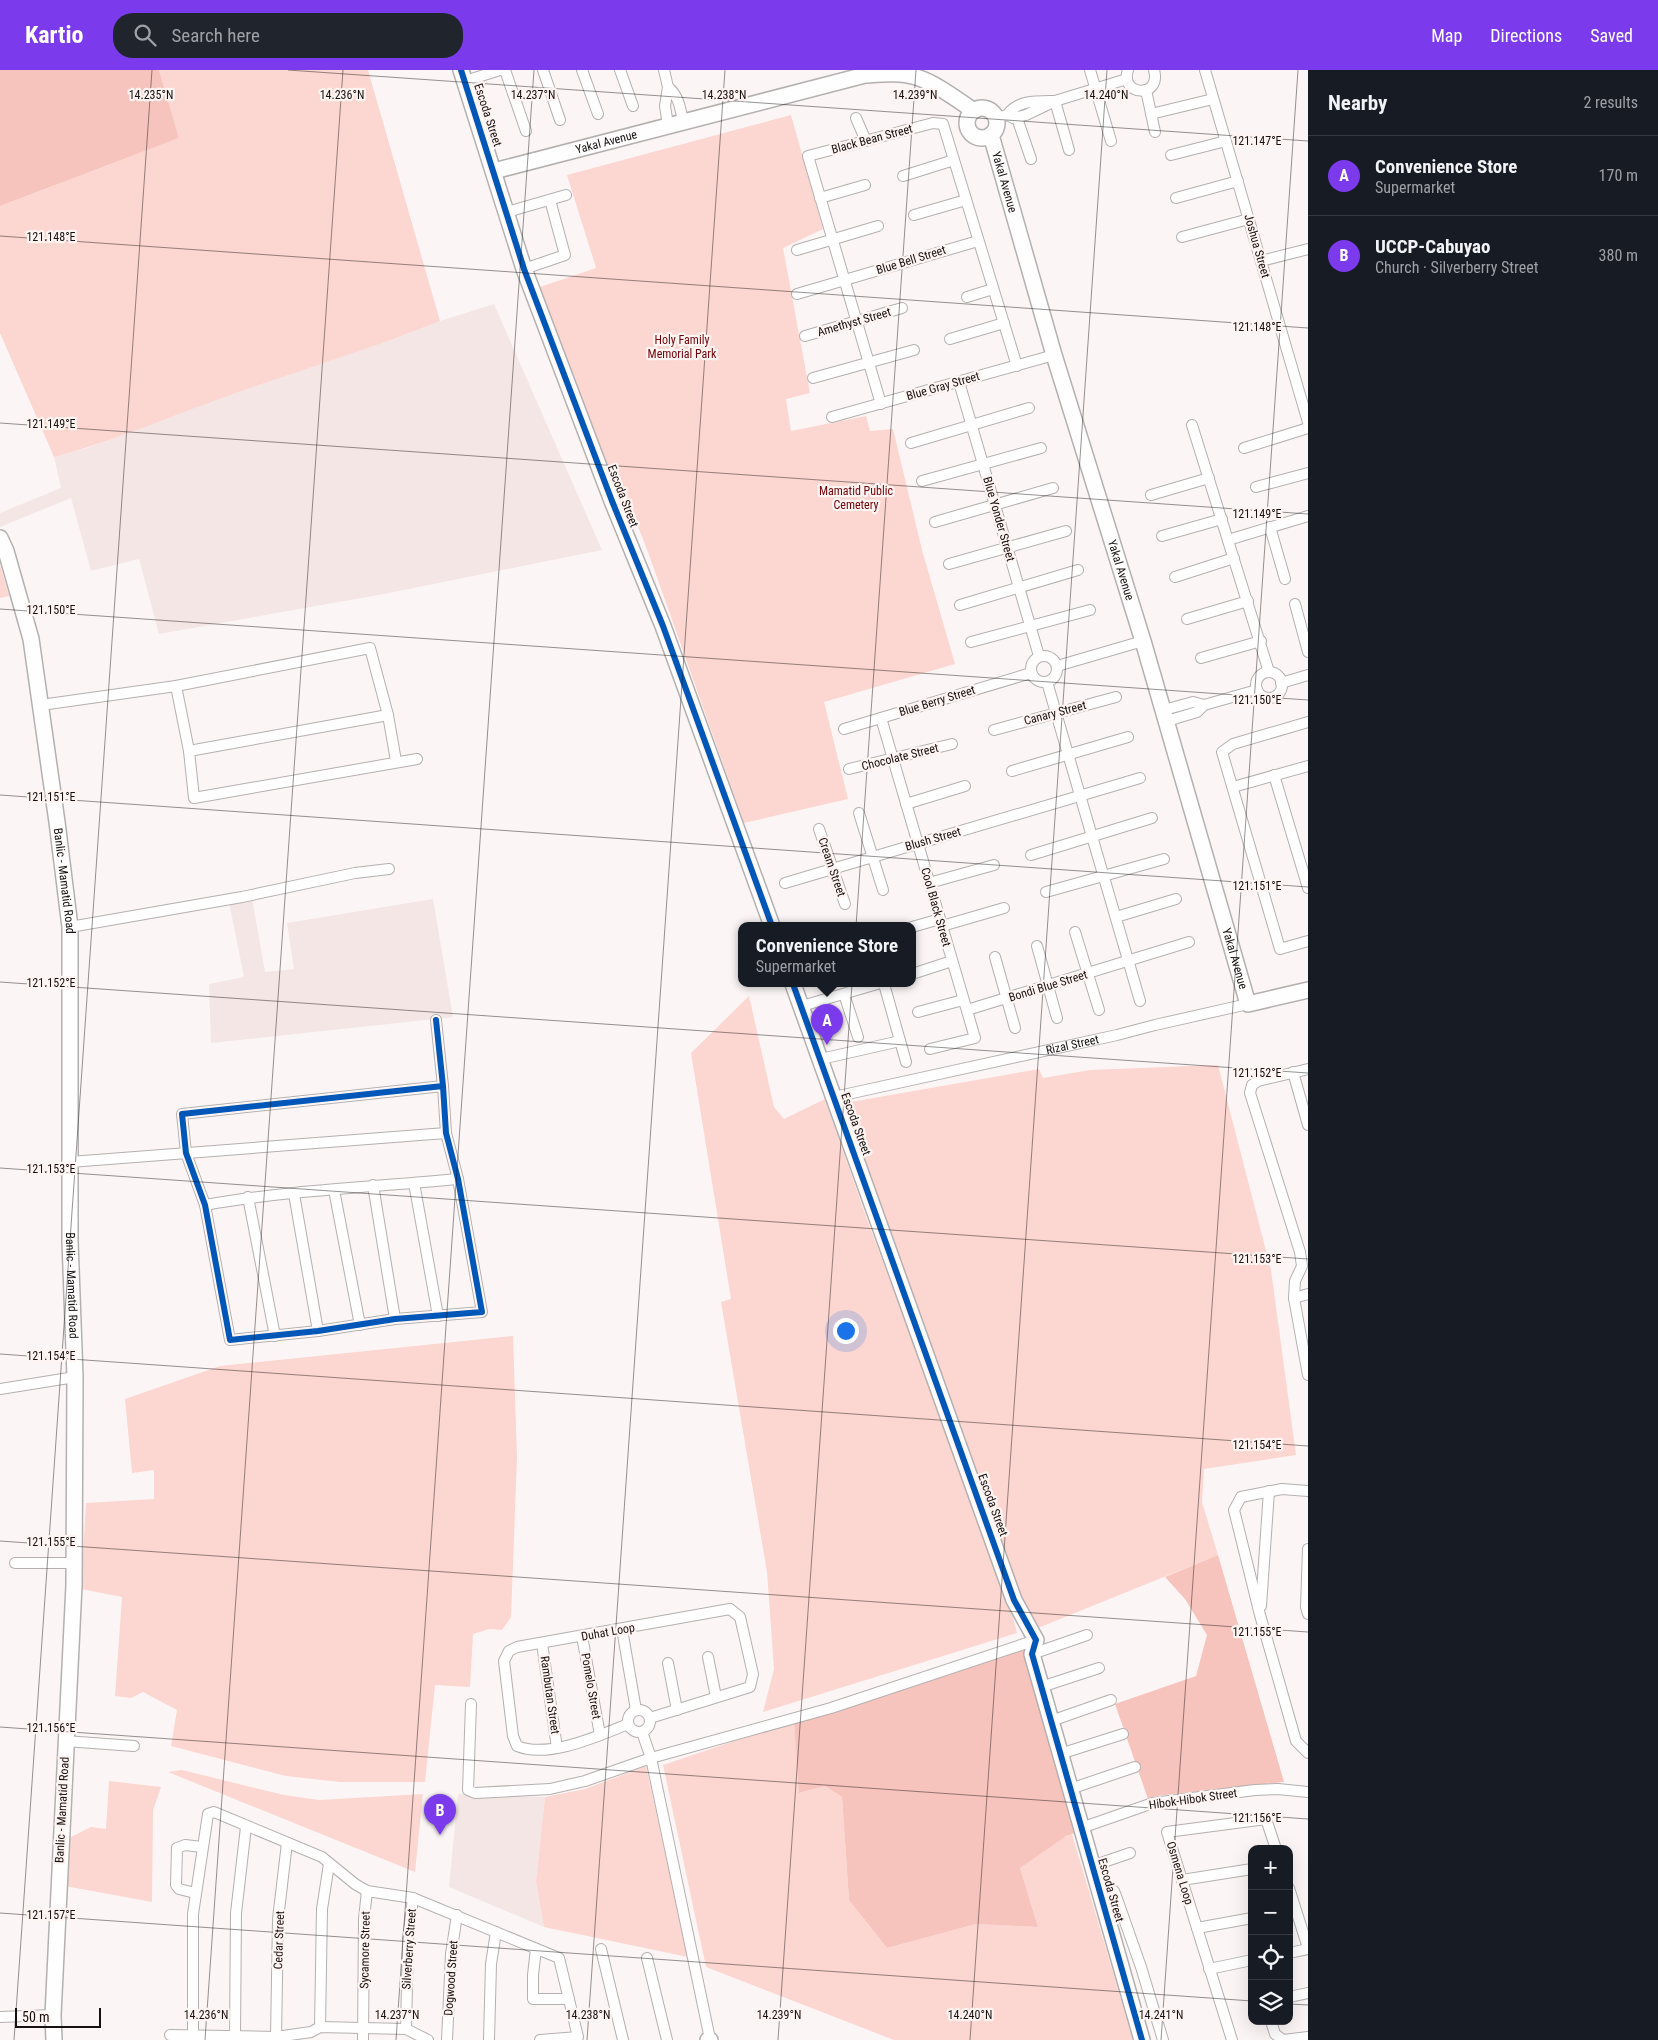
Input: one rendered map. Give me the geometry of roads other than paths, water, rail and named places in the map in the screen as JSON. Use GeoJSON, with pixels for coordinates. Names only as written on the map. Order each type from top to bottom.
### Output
{"type":"FeatureCollection","features":[{"type":"Feature","properties":{"kind":"street"},"geometry":{"type":"LineString","coordinates":[[463,76],[500,70]]}},
{"type":"Feature","properties":{"kind":"street"},"geometry":{"type":"LineString","coordinates":[[505,70],[526,131]]}},
{"type":"Feature","properties":{"kind":"street"},"geometry":{"type":"LineString","coordinates":[[543,70],[560,120]]}},
{"type":"Feature","properties":{"kind":"street"},"geometry":{"type":"LineString","coordinates":[[582,70],[598,114]]}},
{"type":"Feature","properties":{"kind":"street"},"geometry":{"type":"LineString","coordinates":[[620,70],[633,106]]}},
{"type":"Feature","properties":{"kind":"street"},"geometry":{"type":"LineString","coordinates":[[664,70],[668,87],[665,106],[675,123]]}},
{"type":"Feature","properties":{"kind":"street"},"geometry":{"type":"LineString","coordinates":[[1090,70],[1111,142]]}},
{"type":"Feature","properties":{"kind":"street"},"geometry":{"type":"LineString","coordinates":[[974,111],[967,120],[970,132],[981,138],[991,135],[997,125],[1007,117],[1026,115],[1055,101],[1096,89],[1127,75],[1134,89],[1146,90],[1154,83],[1156,70]]}},
{"type":"Feature","properties":{"kind":"street","name":"Joshua Street"},"geometry":{"type":"LineString","coordinates":[[1205,70],[1308,422]]}},
{"type":"Feature","properties":{"kind":"street","name":"Yakal Avenue"},"geometry":{"type":"LineString","coordinates":[[494,171],[865,75],[886,72],[916,77],[948,94],[974,111],[985,109],[1007,117]]}},
{"type":"Feature","properties":{"kind":"street","name":"Escoda Street"},"geometry":{"type":"LineString","coordinates":[[463,76],[524,269],[612,501],[663,626],[771,922]]}},
{"type":"Feature","properties":{"kind":"street"},"geometry":{"type":"LineString","coordinates":[[668,87],[674,92],[679,104],[675,123]]}},
{"type":"Feature","properties":{"kind":"street"},"geometry":{"type":"LineString","coordinates":[[1146,90],[1155,132]]}},
{"type":"Feature","properties":{"kind":"street"},"geometry":{"type":"LineString","coordinates":[[1151,114],[1214,99]]}},
{"type":"Feature","properties":{"kind":"street"},"geometry":{"type":"LineString","coordinates":[[1055,101],[1069,150]]}},
{"type":"Feature","properties":{"kind":"street"},"geometry":{"type":"LineString","coordinates":[[1007,117],[1031,159]]}},
{"type":"Feature","properties":{"kind":"street"},"geometry":{"type":"LineString","coordinates":[[856,118],[866,141]]}},
{"type":"Feature","properties":{"kind":"street","name":"Black Bean Street"},"geometry":{"type":"LineString","coordinates":[[881,404],[808,156],[933,123],[943,124],[1016,366]]}},
{"type":"Feature","properties":{"kind":"street","name":"Yakal Avenue"},"geometry":{"type":"LineString","coordinates":[[991,135],[1054,355],[1144,641],[1248,1004]]}},
{"type":"Feature","properties":{"kind":"street"},"geometry":{"type":"LineString","coordinates":[[1170,155],[1226,141]]}},
{"type":"Feature","properties":{"kind":"street"},"geometry":{"type":"LineString","coordinates":[[902,176],[954,160]]}},
{"type":"Feature","properties":{"kind":"street"},"geometry":{"type":"LineString","coordinates":[[1176,198],[1238,181]]}},
{"type":"Feature","properties":{"kind":"street"},"geometry":{"type":"LineString","coordinates":[[820,198],[865,185]]}},
{"type":"Feature","properties":{"kind":"street"},"geometry":{"type":"LineString","coordinates":[[507,212],[566,195]]}},
{"type":"Feature","properties":{"kind":"street"},"geometry":{"type":"LineString","coordinates":[[524,269],[565,255],[550,200]]}},
{"type":"Feature","properties":{"kind":"street"},"geometry":{"type":"LineString","coordinates":[[914,215],[966,200]]}},
{"type":"Feature","properties":{"kind":"street"},"geometry":{"type":"LineString","coordinates":[[1182,237],[1249,219]]}},
{"type":"Feature","properties":{"kind":"street"},"geometry":{"type":"LineString","coordinates":[[797,250],[878,226]]}},
{"type":"Feature","properties":{"kind":"street","name":"Blue Bell Street"},"geometry":{"type":"LineString","coordinates":[[797,294],[978,240]]}},
{"type":"Feature","properties":{"kind":"street"},"geometry":{"type":"LineString","coordinates":[[1261,261],[1308,248]]}},
{"type":"Feature","properties":{"kind":"street"},"geometry":{"type":"LineString","coordinates":[[968,297],[993,289]]}},
{"type":"Feature","properties":{"kind":"street","name":"Amethyst Street"},"geometry":{"type":"LineString","coordinates":[[805,336],[902,308]]}},
{"type":"Feature","properties":{"kind":"street"},"geometry":{"type":"LineString","coordinates":[[950,339],[1004,323]]}},
{"type":"Feature","properties":{"kind":"street"},"geometry":{"type":"LineString","coordinates":[[812,378],[914,350]]}},
{"type":"Feature","properties":{"kind":"street","name":"Blue Gray Street"},"geometry":{"type":"LineString","coordinates":[[832,417],[1054,355]]}},
{"type":"Feature","properties":{"kind":"street","name":"Blue Yonder Street"},"geometry":{"type":"LineString","coordinates":[[959,382],[1039,656]]}},
{"type":"Feature","properties":{"kind":"street"},"geometry":{"type":"LineString","coordinates":[[911,443],[1029,408]]}},
{"type":"Feature","properties":{"kind":"street"},"geometry":{"type":"LineString","coordinates":[[1192,425],[1269,672]]}},
{"type":"Feature","properties":{"kind":"street"},"geometry":{"type":"LineString","coordinates":[[1244,448],[1308,428]]}},
{"type":"Feature","properties":{"kind":"street"},"geometry":{"type":"LineString","coordinates":[[922,481],[1041,448]]}},
{"type":"Feature","properties":{"kind":"street"},"geometry":{"type":"LineString","coordinates":[[1256,487],[1308,473]]}},
{"type":"Feature","properties":{"kind":"street"},"geometry":{"type":"LineString","coordinates":[[1151,495],[1209,478]]}},
{"type":"Feature","properties":{"kind":"street"},"geometry":{"type":"LineString","coordinates":[[935,522],[1053,488]]}},
{"type":"Feature","properties":{"kind":"street"},"geometry":{"type":"LineString","coordinates":[[1228,540],[1308,516]]}},
{"type":"Feature","properties":{"kind":"street"},"geometry":{"type":"LineString","coordinates":[[1162,536],[1222,519]]}},
{"type":"Feature","properties":{"kind":"street"},"geometry":{"type":"LineString","coordinates":[[1270,527],[1285,579]]}},
{"type":"Feature","properties":{"kind":"street"},"geometry":{"type":"LineString","coordinates":[[949,564],[1066,531]]}},
{"type":"Feature","properties":{"kind":"street","name":"Banlic - Mamatid Road"},"geometry":{"type":"LineString","coordinates":[[0,538],[6,551],[31,639],[70,927],[70,1241],[75,1377],[74,1563],[53,2015],[54,2040]]}},
{"type":"Feature","properties":{"kind":"street"},"geometry":{"type":"LineString","coordinates":[[1175,577],[1234,558]]}},
{"type":"Feature","properties":{"kind":"street"},"geometry":{"type":"LineString","coordinates":[[960,605],[1078,570]]}},
{"type":"Feature","properties":{"kind":"street"},"geometry":{"type":"LineString","coordinates":[[1187,619],[1248,601]]}},
{"type":"Feature","properties":{"kind":"street"},"geometry":{"type":"LineString","coordinates":[[1295,604],[1308,652]]}},
{"type":"Feature","properties":{"kind":"street"},"geometry":{"type":"LineString","coordinates":[[971,642],[1090,610]]}},
{"type":"Feature","properties":{"kind":"street"},"geometry":{"type":"LineString","coordinates":[[1057,666],[1144,641]]}},
{"type":"Feature","properties":{"kind":"street"},"geometry":{"type":"LineString","coordinates":[[1201,658],[1260,641]]}},
{"type":"Feature","properties":{"kind":"street"},"geometry":{"type":"LineString","coordinates":[[41,705],[176,686],[370,648],[388,715],[396,762]]}},
{"type":"Feature","properties":{"kind":"street"},"geometry":{"type":"LineString","coordinates":[[1039,656],[1050,657],[1057,666],[1054,677],[1047,682],[1037,681],[1031,673],[1032,661],[1039,656]]}},
{"type":"Feature","properties":{"kind":"street"},"geometry":{"type":"LineString","coordinates":[[1269,672],[1277,675],[1281,683],[1281,689],[1272,697],[1261,695],[1257,690],[1256,684],[1258,678],[1263,673],[1269,672]]}},
{"type":"Feature","properties":{"kind":"street","name":"Blue Berry Street"},"geometry":{"type":"LineString","coordinates":[[844,730],[1031,673]]}},
{"type":"Feature","properties":{"kind":"street"},"geometry":{"type":"LineString","coordinates":[[1281,683],[1308,675]]}},
{"type":"Feature","properties":{"kind":"street"},"geometry":{"type":"LineString","coordinates":[[1047,682],[1140,1001]]}},
{"type":"Feature","properties":{"kind":"street"},"geometry":{"type":"LineString","coordinates":[[176,686],[189,752],[194,798],[417,759]]}},
{"type":"Feature","properties":{"kind":"street"},"geometry":{"type":"LineString","coordinates":[[1165,716],[1193,702],[1204,705],[1257,690]]}},
{"type":"Feature","properties":{"kind":"street","name":"Canary Street"},"geometry":{"type":"LineString","coordinates":[[994,730],[1116,697]]}},
{"type":"Feature","properties":{"kind":"street"},"geometry":{"type":"LineString","coordinates":[[189,752],[388,715]]}},
{"type":"Feature","properties":{"kind":"street","name":"Cool Black Street"},"geometry":{"type":"LineString","coordinates":[[881,718],[975,1038],[930,1050]]}},
{"type":"Feature","properties":{"kind":"street"},"geometry":{"type":"LineString","coordinates":[[1308,722],[1233,744],[1222,752],[1280,949],[1308,941]]}},
{"type":"Feature","properties":{"kind":"street"},"geometry":{"type":"LineString","coordinates":[[1012,771],[1128,737]]}},
{"type":"Feature","properties":{"kind":"street","name":"Chocolate Street"},"geometry":{"type":"LineString","coordinates":[[849,770],[952,744]]}},
{"type":"Feature","properties":{"kind":"street"},"geometry":{"type":"LineString","coordinates":[[1233,787],[1308,766]]}},
{"type":"Feature","properties":{"kind":"street"},"geometry":{"type":"LineString","coordinates":[[1274,775],[1308,888]]}},
{"type":"Feature","properties":{"kind":"street","name":"Blush Street"},"geometry":{"type":"LineString","coordinates":[[785,883],[1140,778]]}},
{"type":"Feature","properties":{"kind":"street"},"geometry":{"type":"LineString","coordinates":[[906,804],[964,786]]}},
{"type":"Feature","properties":{"kind":"street"},"geometry":{"type":"LineString","coordinates":[[859,813],[883,890]]}},
{"type":"Feature","properties":{"kind":"street"},"geometry":{"type":"LineString","coordinates":[[1031,855],[1152,818]]}},
{"type":"Feature","properties":{"kind":"street","name":"Cream Street"},"geometry":{"type":"LineString","coordinates":[[819,829],[845,904]]}},
{"type":"Feature","properties":{"kind":"street"},"geometry":{"type":"LineString","coordinates":[[1046,892],[1164,859]]}},
{"type":"Feature","properties":{"kind":"street"},"geometry":{"type":"LineString","coordinates":[[929,883],[994,865]]}},
{"type":"Feature","properties":{"kind":"street"},"geometry":{"type":"LineString","coordinates":[[70,927],[242,897],[355,873],[389,869]]}},
{"type":"Feature","properties":{"kind":"street"},"geometry":{"type":"LineString","coordinates":[[1116,918],[1176,899]]}},
{"type":"Feature","properties":{"kind":"street"},"geometry":{"type":"LineString","coordinates":[[916,926],[941,923],[1004,908]]}},
{"type":"Feature","properties":{"kind":"street"},"geometry":{"type":"LineString","coordinates":[[1075,932],[1099,1010]]}},
{"type":"Feature","properties":{"kind":"street","name":"Bondi Blue Street"},"geometry":{"type":"LineString","coordinates":[[918,1012],[1008,998],[1189,942]]}},
{"type":"Feature","properties":{"kind":"street"},"geometry":{"type":"LineString","coordinates":[[1037,946],[1056,1018]]}},
{"type":"Feature","properties":{"kind":"street"},"geometry":{"type":"LineString","coordinates":[[996,957],[1015,1028]]}},
{"type":"Feature","properties":{"kind":"street"},"geometry":{"type":"LineString","coordinates":[[916,973],[952,961]]}},
{"type":"Feature","properties":{"kind":"street","name":"Escoda Street"},"geometry":{"type":"LineString","coordinates":[[795,987],[1014,1600],[1034,1647],[1041,1687],[1142,2040]]}},
{"type":"Feature","properties":{"kind":"street"},"geometry":{"type":"LineString","coordinates":[[802,1006],[867,987]]}},
{"type":"Feature","properties":{"kind":"street"},"geometry":{"type":"LineString","coordinates":[[885,987],[906,1062]]}},
{"type":"Feature","properties":{"kind":"street","name":"Rizal Street"},"geometry":{"type":"LineString","coordinates":[[834,1097],[1117,1035],[1308,990]]}},
{"type":"Feature","properties":{"kind":"street"},"geometry":{"type":"LineString","coordinates":[[844,994],[858,1037]]}},
{"type":"Feature","properties":{"kind":"street"},"geometry":{"type":"LineString","coordinates":[[436,1020],[443,1086],[446,1133],[458,1179],[482,1312],[395,1319],[318,1331],[230,1340],[205,1205],[186,1153],[182,1114],[443,1086]]}},
{"type":"Feature","properties":{"kind":"street"},"geometry":{"type":"LineString","coordinates":[[821,1059],[900,1041]]}},
{"type":"Feature","properties":{"kind":"street"},"geometry":{"type":"LineString","coordinates":[[1308,1069],[1258,1081],[1252,1085],[1250,1092],[1304,1251],[1302,1266],[1296,1281],[1294,1298],[1308,1375]]}},
{"type":"Feature","properties":{"kind":"street"},"geometry":{"type":"LineString","coordinates":[[1293,1072],[1308,1125]]}},
{"type":"Feature","properties":{"kind":"street"},"geometry":{"type":"LineString","coordinates":[[70,1162],[446,1133]]}},
{"type":"Feature","properties":{"kind":"street"},"geometry":{"type":"LineString","coordinates":[[205,1205],[248,1198],[373,1185],[458,1179]]}},
{"type":"Feature","properties":{"kind":"street"},"geometry":{"type":"LineString","coordinates":[[414,1183],[438,1316]]}},
{"type":"Feature","properties":{"kind":"street"},"geometry":{"type":"LineString","coordinates":[[373,1185],[395,1319]]}},
{"type":"Feature","properties":{"kind":"street"},"geometry":{"type":"LineString","coordinates":[[334,1190],[360,1325]]}},
{"type":"Feature","properties":{"kind":"street"},"geometry":{"type":"LineString","coordinates":[[294,1194],[318,1331]]}},
{"type":"Feature","properties":{"kind":"street"},"geometry":{"type":"LineString","coordinates":[[248,1198],[275,1336]]}},
{"type":"Feature","properties":{"kind":"street"},"geometry":{"type":"LineString","coordinates":[[1294,1298],[1308,1294]]}},
{"type":"Feature","properties":{"kind":"street"},"geometry":{"type":"LineString","coordinates":[[0,1389],[75,1377]]}},
{"type":"Feature","properties":{"kind":"street"},"geometry":{"type":"LineString","coordinates":[[1308,1491],[1269,1491],[1241,1497],[1234,1510],[1260,1615],[1296,1741],[1308,1753]]}},
{"type":"Feature","properties":{"kind":"street"},"geometry":{"type":"LineString","coordinates":[[1260,1615],[1269,1491]]}},
{"type":"Feature","properties":{"kind":"street"},"geometry":{"type":"LineString","coordinates":[[1308,1551],[1306,1606],[1308,1614]]}},
{"type":"Feature","properties":{"kind":"street"},"geometry":{"type":"LineString","coordinates":[[15,1563],[74,1563]]}},
{"type":"Feature","properties":{"kind":"street","name":"Duhat Loop"},"geometry":{"type":"LineString","coordinates":[[628,1724],[557,1748],[527,1750],[517,1746],[513,1736],[504,1661],[509,1652],[517,1647],[730,1609],[740,1617],[753,1674],[750,1687],[650,1718]]}},
{"type":"Feature","properties":{"kind":"street"},"geometry":{"type":"LineString","coordinates":[[622,1629],[636,1710]]}},
{"type":"Feature","properties":{"kind":"street"},"geometry":{"type":"LineString","coordinates":[[471,1704],[468,1790],[475,1792],[550,1789],[585,1781],[651,1758],[832,1708],[1034,1647],[1087,1635]]}},
{"type":"Feature","properties":{"kind":"street","name":"Pomelo Street"},"geometry":{"type":"LineString","coordinates":[[582,1636],[600,1735]]}},
{"type":"Feature","properties":{"kind":"street","name":"Rambutan Street"},"geometry":{"type":"LineString","coordinates":[[542,1643],[557,1748]]}},
{"type":"Feature","properties":{"kind":"street"},"geometry":{"type":"LineString","coordinates":[[708,1657],[716,1697]]}},
{"type":"Feature","properties":{"kind":"street"},"geometry":{"type":"LineString","coordinates":[[668,1663],[677,1710]]}},
{"type":"Feature","properties":{"kind":"street"},"geometry":{"type":"LineString","coordinates":[[1041,1687],[1099,1668]]}},
{"type":"Feature","properties":{"kind":"street"},"geometry":{"type":"LineString","coordinates":[[1051,1721],[1111,1700]]}},
{"type":"Feature","properties":{"kind":"street"},"geometry":{"type":"LineString","coordinates":[[636,1710],[644,1711],[650,1718],[649,1727],[642,1732],[633,1731],[628,1724],[629,1716],[636,1710]]}},
{"type":"Feature","properties":{"kind":"street"},"geometry":{"type":"LineString","coordinates":[[642,1732],[651,1758],[710,2040]]}},
{"type":"Feature","properties":{"kind":"street"},"geometry":{"type":"LineString","coordinates":[[1060,1754],[1123,1734]]}},
{"type":"Feature","properties":{"kind":"street"},"geometry":{"type":"LineString","coordinates":[[65,1741],[134,1746]]}},
{"type":"Feature","properties":{"kind":"street"},"geometry":{"type":"LineString","coordinates":[[1070,1790],[1135,1767]]}},
{"type":"Feature","properties":{"kind":"street","name":"Hibok-Hibok Street"},"geometry":{"type":"LineString","coordinates":[[1081,1828],[1153,1803],[1255,1790],[1278,1789],[1307,1795]]}},
{"type":"Feature","properties":{"kind":"street"},"geometry":{"type":"LineString","coordinates":[[193,2036],[193,1914],[208,1814],[214,1812],[322,1857],[354,1884],[367,1891],[413,1898],[559,1958],[578,2037],[540,2040]]}},
{"type":"Feature","properties":{"kind":"street","name":"Osmena Loop"},"geometry":{"type":"LineString","coordinates":[[1232,2040],[1167,1832],[1266,1819],[1275,1845]]}},
{"type":"Feature","properties":{"kind":"street"},"geometry":{"type":"LineString","coordinates":[[235,2036],[236,1913],[246,1826]]}},
{"type":"Feature","properties":{"kind":"street","name":"Cedar Street"},"geometry":{"type":"LineString","coordinates":[[276,2037],[278,1919],[287,1843]]}},
{"type":"Feature","properties":{"kind":"street"},"geometry":{"type":"LineString","coordinates":[[195,1893],[179,1889],[176,1884],[178,1848],[184,1845],[202,1847]]}},
{"type":"Feature","properties":{"kind":"street"},"geometry":{"type":"LineString","coordinates":[[1092,1866],[1130,1853]]}},
{"type":"Feature","properties":{"kind":"street"},"geometry":{"type":"LineString","coordinates":[[320,2027],[322,1909],[329,1864]]}},
{"type":"Feature","properties":{"kind":"street"},"geometry":{"type":"LineString","coordinates":[[1182,1880],[1248,1869]]}},
{"type":"Feature","properties":{"kind":"street"},"geometry":{"type":"LineString","coordinates":[[1098,1888],[1114,1892],[1116,1896],[1163,2040]]}},
{"type":"Feature","properties":{"kind":"street","name":"Sycamore Street"},"geometry":{"type":"LineString","coordinates":[[363,2040],[364,1919],[367,1891]]}},
{"type":"Feature","properties":{"kind":"street","name":"Silverberry Street"},"geometry":{"type":"LineString","coordinates":[[406,2029],[408,1939],[413,1898]]}},
{"type":"Feature","properties":{"kind":"street"},"geometry":{"type":"LineString","coordinates":[[1293,1910],[1308,1948],[1293,1952]]}},
{"type":"Feature","properties":{"kind":"street","name":"Dogwood Street"},"geometry":{"type":"LineString","coordinates":[[447,2040],[450,1954],[457,1915]]}},
{"type":"Feature","properties":{"kind":"street"},"geometry":{"type":"LineString","coordinates":[[1196,1928],[1248,1919]]}},
{"type":"Feature","properties":{"kind":"street"},"geometry":{"type":"LineString","coordinates":[[488,2040],[491,1964],[496,1932]]}},
{"type":"Feature","properties":{"kind":"street"},"geometry":{"type":"LineString","coordinates":[[536,1949],[533,1999],[569,1998]]}},
{"type":"Feature","properties":{"kind":"street"},"geometry":{"type":"LineString","coordinates":[[601,1949],[622,2040]]}},
{"type":"Feature","properties":{"kind":"street"},"geometry":{"type":"LineString","coordinates":[[647,1958],[667,2040]]}},
{"type":"Feature","properties":{"kind":"street"},"geometry":{"type":"LineString","coordinates":[[1209,1969],[1248,1961]]}},
{"type":"Feature","properties":{"kind":"street"},"geometry":{"type":"LineString","coordinates":[[1293,1997],[1308,1993]]}},
{"type":"Feature","properties":{"kind":"street"},"geometry":{"type":"LineString","coordinates":[[0,2018],[53,2015]]}},
{"type":"Feature","properties":{"kind":"street"},"geometry":{"type":"LineString","coordinates":[[1272,2025],[1275,2034],[1283,2040],[1308,2037]]}},
{"type":"Feature","properties":{"kind":"street"},"geometry":{"type":"LineString","coordinates":[[170,2035],[276,2037],[311,2032],[320,2027],[406,2029],[428,2040]]}},
{"type":"Feature","properties":{"kind":"place","name":"Convenience Store"},"geometry":{"type":"Point","coordinates":[827,1045]}},
{"type":"Feature","properties":{"kind":"place","name":"UCCP-Cabuyao"},"geometry":{"type":"Point","coordinates":[440,1835]}},
{"type":"Feature","properties":{"kind":"park label","name":"Holy Family Memorial Park"},"geometry":{"type":"Point","coordinates":[682,347]}},
{"type":"Feature","properties":{"kind":"park label","name":"Mamatid Public Cemetery"},"geometry":{"type":"Point","coordinates":[856,498]}}]}
